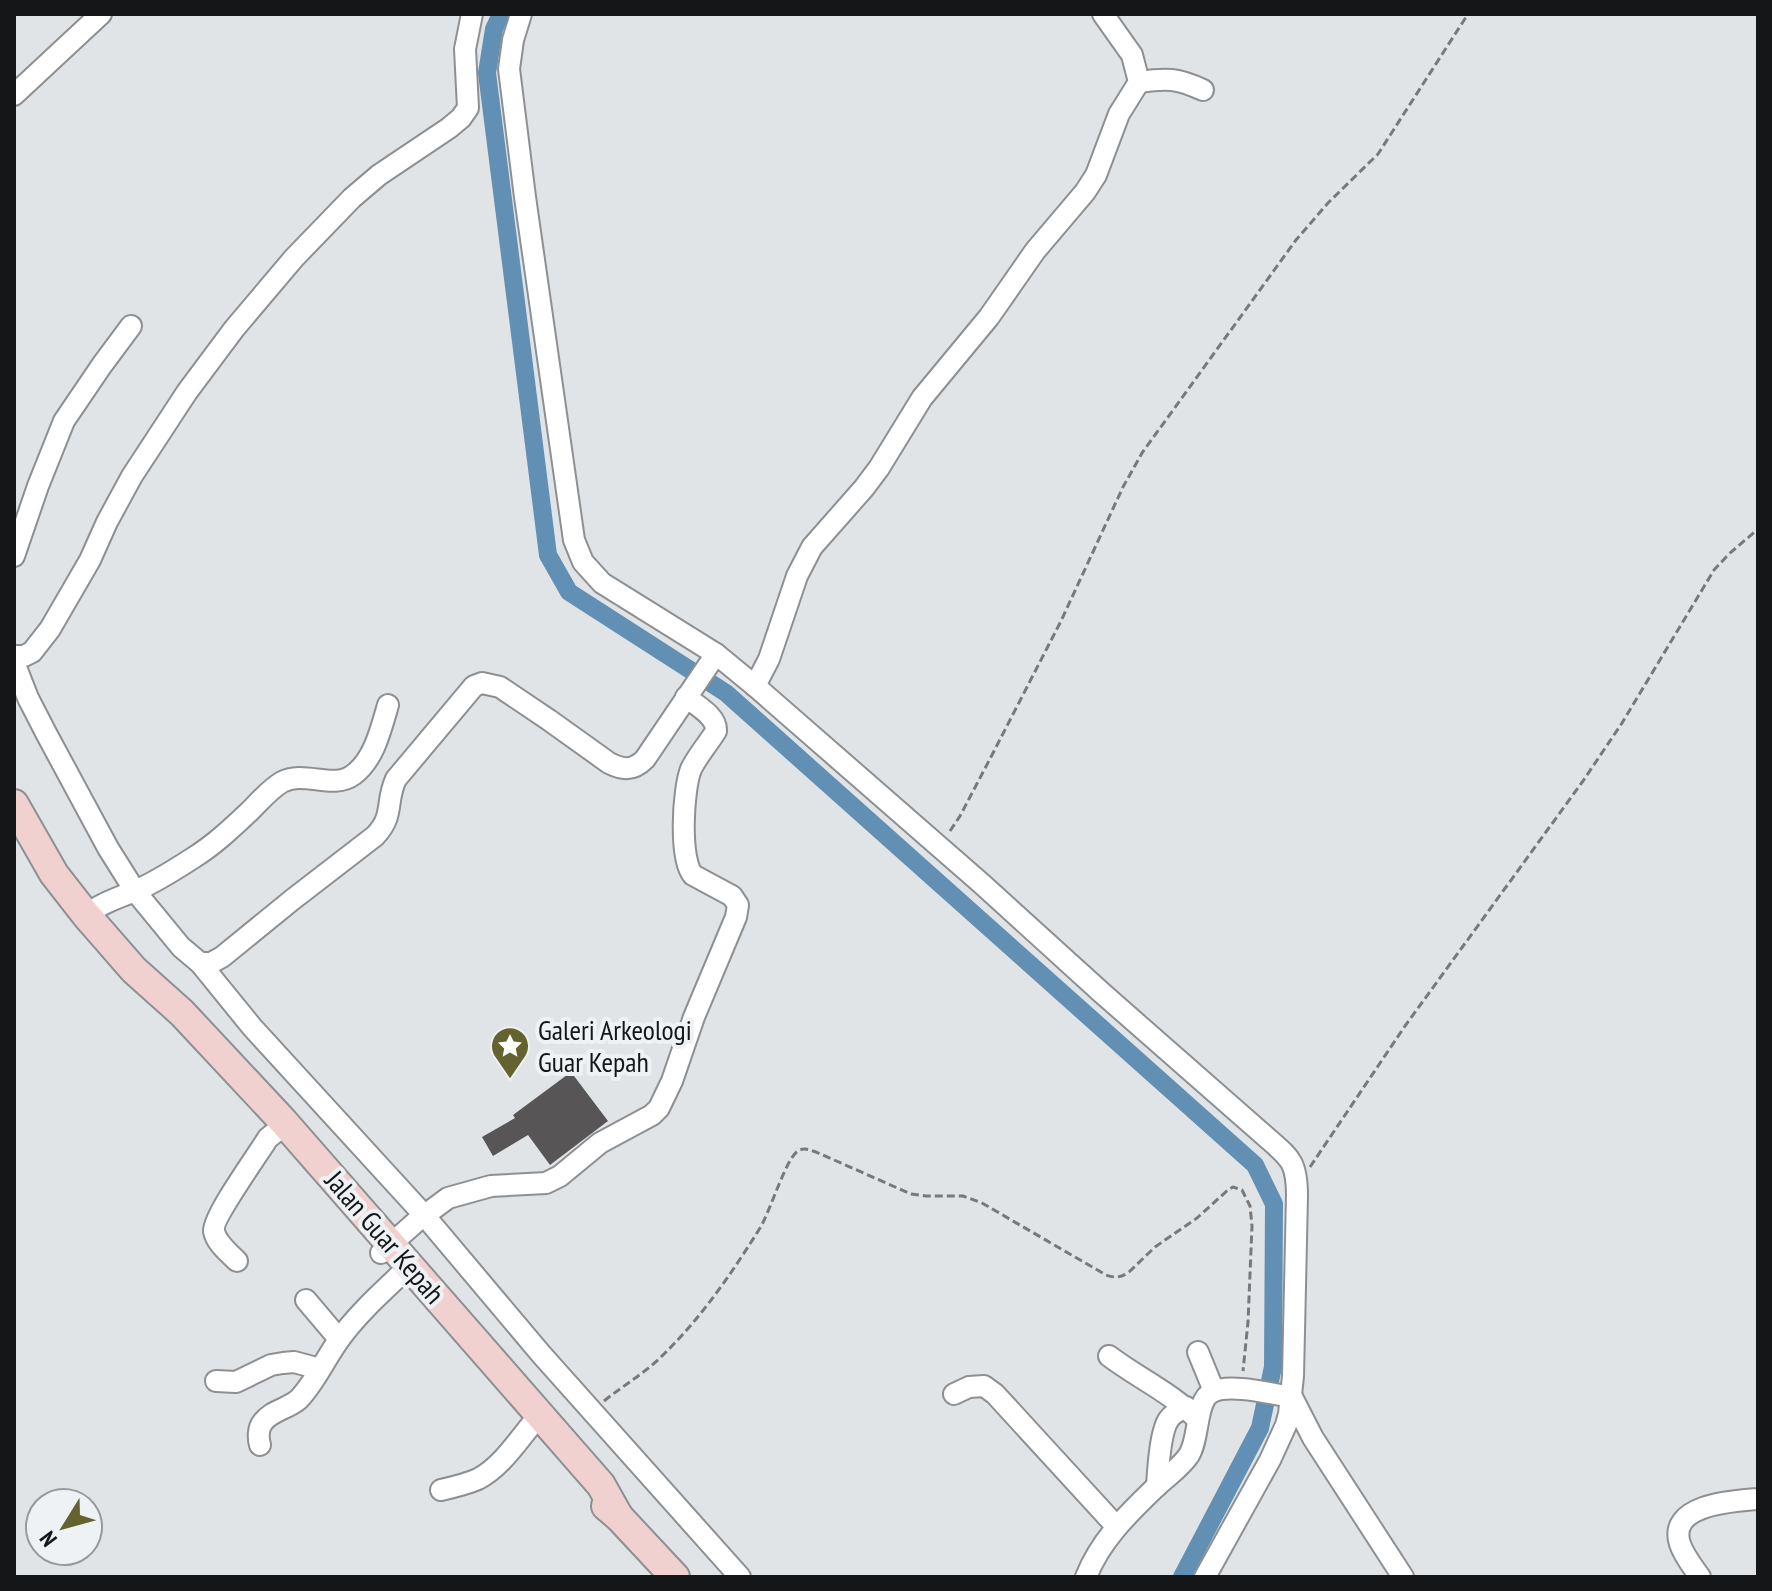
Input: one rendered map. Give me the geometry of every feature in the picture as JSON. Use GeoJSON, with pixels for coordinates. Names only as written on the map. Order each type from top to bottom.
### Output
{"type":"FeatureCollection","features":[{"type":"Feature","properties":{"kind":"main road","name":"Jalan Guar Kepah"},"geometry":{"type":"LineString","coordinates":[[14,804],[54,874],[90,912],[172,1023],[391,1244],[400,1275],[590,1492],[619,1517],[675,1577]]}},
{"type":"Feature","properties":{"kind":"main road","name":"Jalan Guar Kepah"},"geometry":{"type":"LineString","coordinates":[[134,970],[182,1013],[282,1120],[601,1485],[619,1517]]}},
{"type":"Feature","properties":{"kind":"street"},"geometry":{"type":"LineString","coordinates":[[14,95],[101,14]]}},
{"type":"Feature","properties":{"kind":"street"},"geometry":{"type":"LineString","coordinates":[[14,656],[32,652],[50,629],[140,463],[187,392],[254,305],[294,258],[364,187],[461,118],[468,108],[465,49],[472,14]]}},
{"type":"Feature","properties":{"kind":"street"},"geometry":{"type":"LineString","coordinates":[[521,14],[509,69],[574,540],[583,562],[602,583],[712,660],[755,686],[1274,1144],[1289,1159],[1297,1175],[1292,1397],[1286,1425],[1205,1577]]}},
{"type":"Feature","properties":{"kind":"street"},"geometry":{"type":"LineString","coordinates":[[755,686],[769,659],[797,576],[812,547],[864,488],[922,398],[984,324],[1028,260],[1096,175],[1119,114],[1139,82],[1132,55],[1103,14]]}},
{"type":"Feature","properties":{"kind":"street"},"geometry":{"type":"LineString","coordinates":[[1139,82],[1171,79],[1203,90]]}},
{"type":"Feature","properties":{"kind":"street"},"geometry":{"type":"LineString","coordinates":[[14,556],[64,421],[131,326]]}},
{"type":"Feature","properties":{"kind":"street"},"geometry":{"type":"LineString","coordinates":[[200,963],[211,963],[222,957],[375,836],[389,816],[391,790],[396,779],[477,684],[488,683],[500,687],[609,763],[624,769],[635,767],[645,759],[712,660]]}},
{"type":"Feature","properties":{"kind":"street"},"geometry":{"type":"LineString","coordinates":[[14,662],[28,698],[130,893],[200,963],[252,1027],[740,1577]]}},
{"type":"Feature","properties":{"kind":"street"},"geometry":{"type":"LineString","coordinates":[[391,1244],[448,1198],[501,1184],[540,1184],[554,1179],[600,1143],[652,1115],[663,1102],[736,917],[738,905],[732,896],[693,875],[684,858],[689,776],[717,727],[689,693]]}},
{"type":"Feature","properties":{"kind":"street"},"geometry":{"type":"LineString","coordinates":[[90,912],[202,852],[285,780],[345,780],[355,775],[372,751],[388,705]]}},
{"type":"Feature","properties":{"kind":"street"},"geometry":{"type":"LineString","coordinates":[[237,1261],[219,1242],[214,1224],[268,1138],[277,1131]]}},
{"type":"Feature","properties":{"kind":"street"},"geometry":{"type":"LineString","coordinates":[[260,1445],[258,1439],[263,1422],[297,1400],[339,1339],[371,1301],[400,1275]]}},
{"type":"Feature","properties":{"kind":"street"},"geometry":{"type":"LineString","coordinates":[[306,1300],[339,1339]]}},
{"type":"Feature","properties":{"kind":"street"},"geometry":{"type":"LineString","coordinates":[[1198,1352],[1214,1391]]}},
{"type":"Feature","properties":{"kind":"street"},"geometry":{"type":"LineString","coordinates":[[1086,1577],[1116,1526],[1187,1458],[1195,1443],[1192,1414],[1109,1356]]}},
{"type":"Feature","properties":{"kind":"street"},"geometry":{"type":"LineString","coordinates":[[216,1381],[236,1382],[271,1365],[283,1363],[294,1362],[320,1369]]}},
{"type":"Feature","properties":{"kind":"street"},"geometry":{"type":"LineString","coordinates":[[954,1394],[969,1387],[984,1386],[995,1394],[1116,1526]]}},
{"type":"Feature","properties":{"kind":"street"},"geometry":{"type":"LineString","coordinates":[[1157,1486],[1166,1425],[1172,1416],[1192,1414],[1214,1391],[1243,1390],[1292,1397]]}},
{"type":"Feature","properties":{"kind":"street"},"geometry":{"type":"LineString","coordinates":[[1292,1397],[1326,1458],[1403,1577]]}},
{"type":"Feature","properties":{"kind":"street"},"geometry":{"type":"LineString","coordinates":[[441,1490],[485,1475],[532,1424]]}},
{"type":"Feature","properties":{"kind":"street"},"geometry":{"type":"LineString","coordinates":[[1700,1577],[1680,1543],[1680,1527],[1690,1514],[1711,1504],[1758,1499]]}},
{"type":"Feature","properties":{"kind":"path"},"geometry":{"type":"LineString","coordinates":[[936,845],[960,816],[1061,621],[1142,453],[1296,240],[1387,142],[1468,14]]}},
{"type":"Feature","properties":{"kind":"path"},"geometry":{"type":"LineString","coordinates":[[1297,1175],[1314,1164],[1405,1026],[1602,753],[1714,570],[1758,529]]}},
{"type":"Feature","properties":{"kind":"path"},"geometry":{"type":"LineString","coordinates":[[592,1410],[662,1356],[704,1309],[761,1227],[793,1156],[803,1149],[911,1194],[963,1196],[982,1203],[1116,1278],[1129,1272],[1155,1247],[1197,1218],[1229,1189],[1242,1190],[1250,1206],[1252,1226],[1243,1390]]}},
{"type":"Feature","properties":{"kind":"building"},"geometry":{"type":"Polygon","coordinates":[[[571,1072],[608,1121],[550,1165],[528,1135],[493,1156],[482,1137],[515,1118],[513,1115],[571,1072]]]}},
{"type":"Feature","properties":{"kind":"waterway"},"geometry":{"type":"LineString","coordinates":[[501,14],[494,29],[487,73],[548,555],[569,592],[726,693],[1255,1165],[1274,1204],[1273,1367],[1260,1428],[1182,1577]]}},
{"type":"Feature","properties":{"kind":"place","name":"Galeri Arkeologi Guar Kepah"},"geometry":{"type":"Point","coordinates":[510,1080]}}]}
